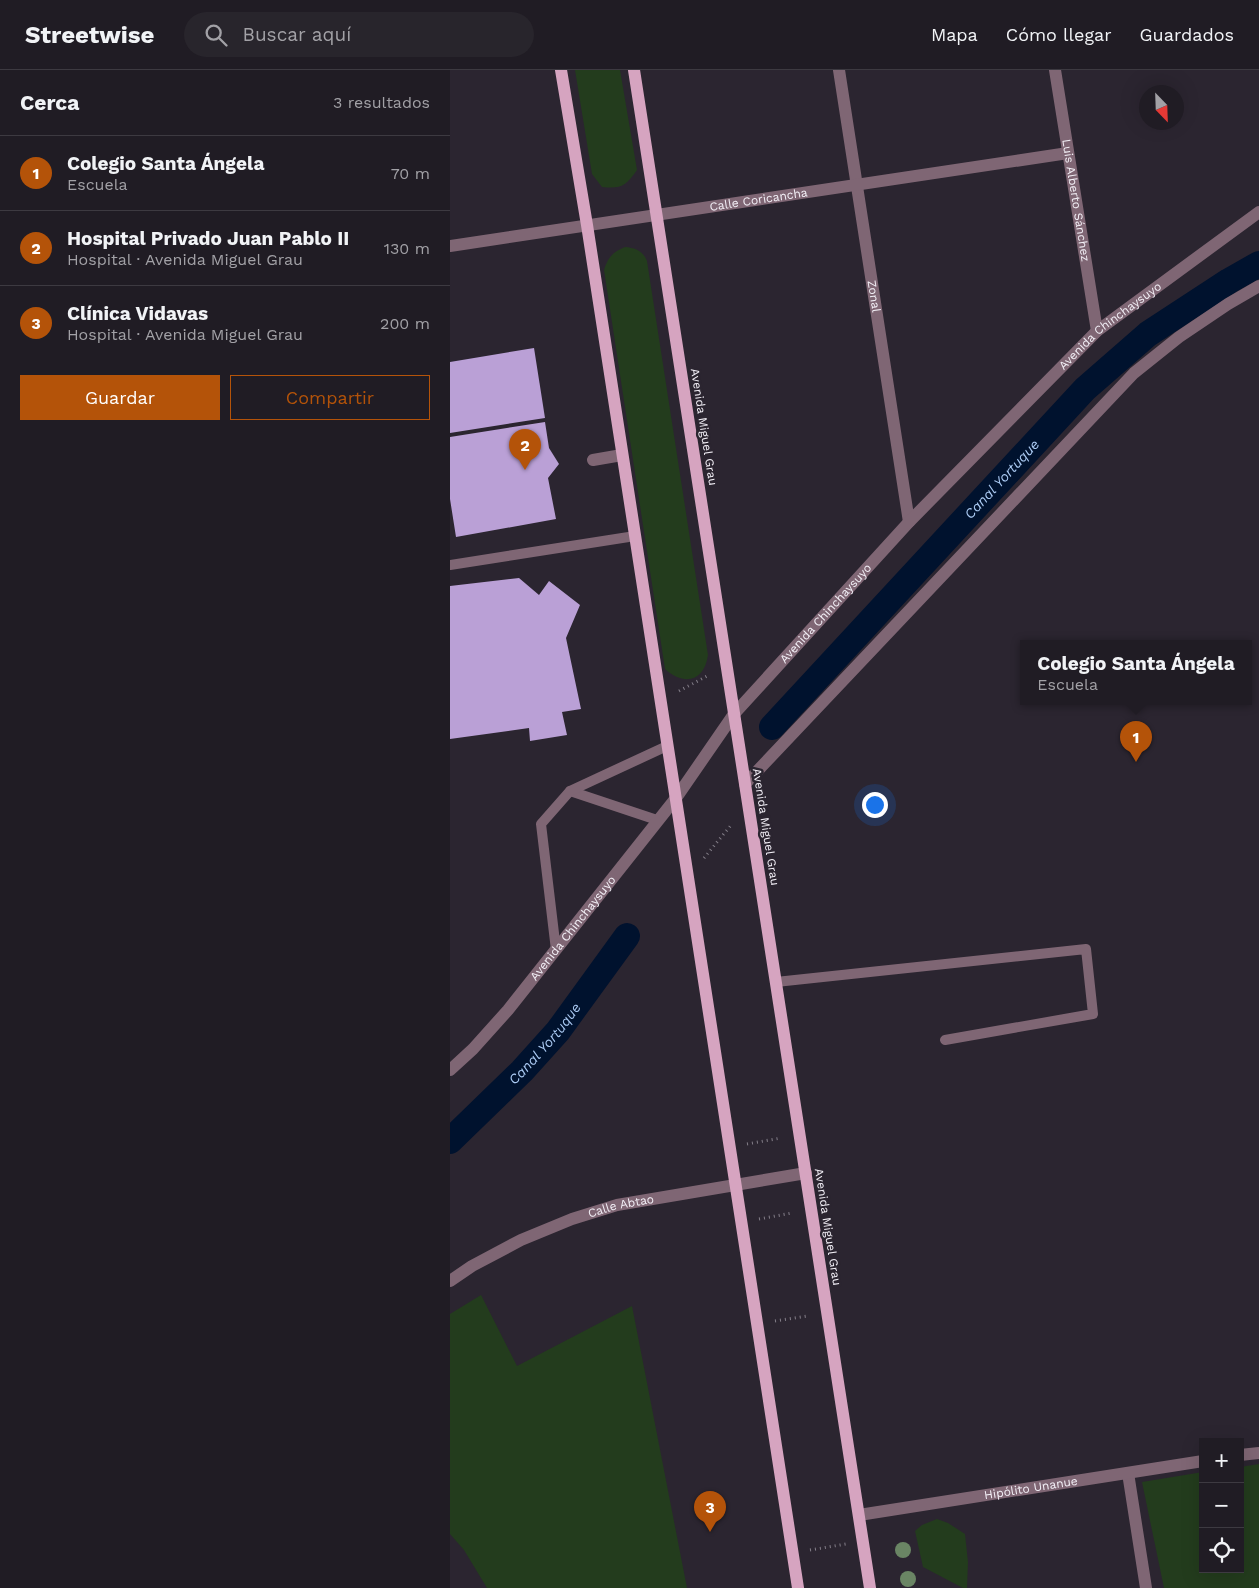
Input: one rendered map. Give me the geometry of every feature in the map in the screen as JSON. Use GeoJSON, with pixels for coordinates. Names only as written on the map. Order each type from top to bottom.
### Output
{"type":"FeatureCollection","features":[{"type":"Feature","properties":{"kind":"main road"},"geometry":{"type":"LineString","coordinates":[[561,70],[587,225],[798,1588]]}},
{"type":"Feature","properties":{"kind":"main road","name":"Avenida Miguel Grau"},"geometry":{"type":"LineString","coordinates":[[634,70],[870,1588]]}},
{"type":"Feature","properties":{"kind":"street","name":"Zonal"},"geometry":{"type":"LineString","coordinates":[[840,70],[909,522]]}},
{"type":"Feature","properties":{"kind":"street","name":"Luis Alberto Sánchez"},"geometry":{"type":"LineString","coordinates":[[1055,70],[1097,331]]}},
{"type":"Feature","properties":{"kind":"street","name":"Calle Coricancha"},"geometry":{"type":"LineString","coordinates":[[450,246],[1068,153]]}},
{"type":"Feature","properties":{"kind":"street","name":"Avenida Chinchaysuyo"},"geometry":{"type":"LineString","coordinates":[[450,1070],[473,1049],[508,1010],[556,950],[676,798],[734,714],[909,522],[1097,331],[1259,212]]}},
{"type":"Feature","properties":{"kind":"street"},"geometry":{"type":"LineString","coordinates":[[745,784],[1134,373],[1178,337],[1259,286]]}},
{"type":"Feature","properties":{"kind":"street"},"geometry":{"type":"LineString","coordinates":[[593,460],[622,456]]}},
{"type":"Feature","properties":{"kind":"street","name":"Calle Abtao"},"geometry":{"type":"LineString","coordinates":[[450,1281],[472,1266],[522,1240],[572,1219],[617,1205],[806,1173]]}},
{"type":"Feature","properties":{"kind":"street"},"geometry":{"type":"LineString","coordinates":[[1244,1455],[1259,1453]]}},
{"type":"Feature","properties":{"kind":"street","name":"Hipólito Unanue"},"geometry":{"type":"LineString","coordinates":[[859,1515],[1199,1462]]}},
{"type":"Feature","properties":{"kind":"street"},"geometry":{"type":"LineString","coordinates":[[1128,1473],[1146,1588]]}},
{"type":"Feature","properties":{"kind":"lane"},"geometry":{"type":"LineString","coordinates":[[450,565],[635,536]]}},
{"type":"Feature","properties":{"kind":"lane"},"geometry":{"type":"LineString","coordinates":[[556,950],[541,824],[570,791],[667,746]]}},
{"type":"Feature","properties":{"kind":"lane"},"geometry":{"type":"LineString","coordinates":[[570,791],[657,820]]}},
{"type":"Feature","properties":{"kind":"lane"},"geometry":{"type":"LineString","coordinates":[[776,982],[1086,950],[1093,1014],[945,1040]]}},
{"type":"Feature","properties":{"kind":"path"},"geometry":{"type":"LineString","coordinates":[[660,700],[727,666]]}},
{"type":"Feature","properties":{"kind":"path"},"geometry":{"type":"LineString","coordinates":[[688,878],[748,805]]}},
{"type":"Feature","properties":{"kind":"path"},"geometry":{"type":"LineString","coordinates":[[730,1147],[800,1135]]}},
{"type":"Feature","properties":{"kind":"path"},"geometry":{"type":"LineString","coordinates":[[741,1222],[812,1210]]}},
{"type":"Feature","properties":{"kind":"path"},"geometry":{"type":"LineString","coordinates":[[757,1323],[828,1314]]}},
{"type":"Feature","properties":{"kind":"path"},"geometry":{"type":"LineString","coordinates":[[792,1553],[863,1541]]}},
{"type":"Feature","properties":{"kind":"green space"},"geometry":{"type":"Polygon","coordinates":[[[575,70],[620,70],[637,170],[630,180],[619,187],[602,187],[592,174],[575,70]]]}},
{"type":"Feature","properties":{"kind":"green space"},"geometry":{"type":"Polygon","coordinates":[[[625,247],[639,251],[647,261],[708,655],[706,664],[698,676],[686,679],[679,678],[665,669],[604,270],[612,255],[625,247]]]}},
{"type":"Feature","properties":{"kind":"green space"},"geometry":{"type":"Polygon","coordinates":[[[481,1295],[517,1366],[632,1306],[687,1588],[487,1588],[464,1550],[450,1534],[450,1314],[481,1295]]]}},
{"type":"Feature","properties":{"kind":"green space"},"geometry":{"type":"Polygon","coordinates":[[[1259,1464],[1259,1588],[1164,1588],[1142,1482],[1199,1473],[1199,1573],[1244,1573],[1244,1466],[1259,1464]]]}},
{"type":"Feature","properties":{"kind":"green space"},"geometry":{"type":"Polygon","coordinates":[[[937,1519],[948,1523],[965,1534],[968,1562],[967,1588],[963,1588],[923,1567],[915,1531],[922,1525],[937,1519]]]}},
{"type":"Feature","properties":{"kind":"building"},"geometry":{"type":"Polygon","coordinates":[[[534,348],[545,418],[450,433],[450,362],[534,348]]]}},
{"type":"Feature","properties":{"kind":"building"},"geometry":{"type":"Polygon","coordinates":[[[545,422],[549,448],[559,464],[548,478],[556,519],[456,537],[450,499],[450,437],[545,422]]]}},
{"type":"Feature","properties":{"kind":"building"},"geometry":{"type":"Polygon","coordinates":[[[519,578],[539,595],[549,581],[580,605],[566,638],[581,709],[562,712],[567,735],[530,741],[529,728],[450,739],[450,586],[519,578]]]}},
{"type":"Feature","properties":{"kind":"waterway","name":"Canal Yortuque"},"geometry":{"type":"LineString","coordinates":[[772,727],[1085,389],[1148,334],[1229,281],[1259,264]]}},
{"type":"Feature","properties":{"kind":"waterway","name":"Canal Yortuque"},"geometry":{"type":"LineString","coordinates":[[450,1141],[522,1071],[558,1031],[627,936]]}},
{"type":"Feature","properties":{"kind":"place","name":"Hospital Privado Juan Pablo II"},"geometry":{"type":"Point","coordinates":[525,470]}},
{"type":"Feature","properties":{"kind":"place","name":"Colegio Santa Ángela"},"geometry":{"type":"Point","coordinates":[1136,762]}},
{"type":"Feature","properties":{"kind":"place","name":"Clínica Vidavas"},"geometry":{"type":"Point","coordinates":[710,1532]}}]}
